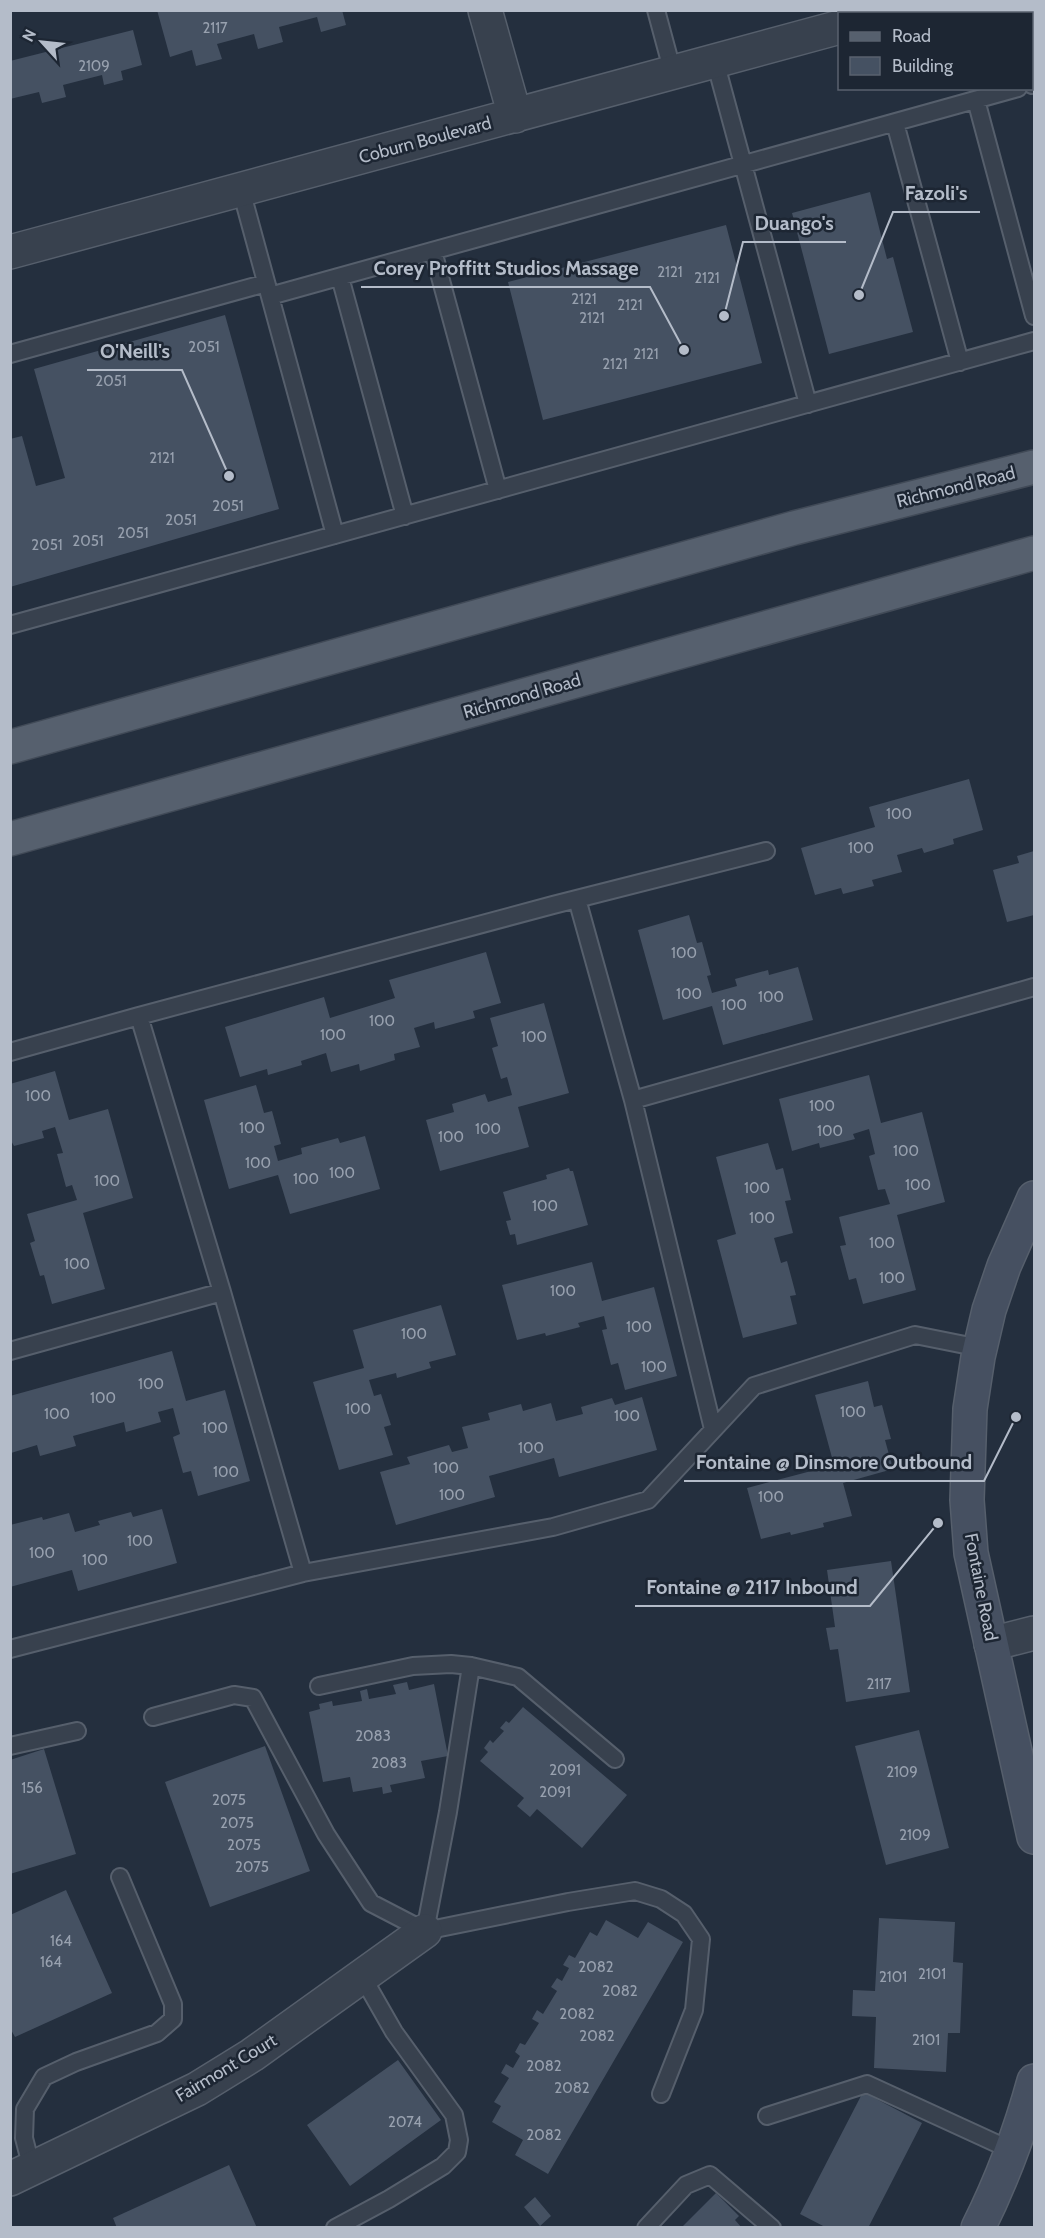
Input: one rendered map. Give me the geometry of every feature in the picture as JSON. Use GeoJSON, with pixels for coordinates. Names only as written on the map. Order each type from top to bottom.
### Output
{"type":"FeatureCollection","features":[{"type":"Feature","properties":{"kind":"main road","name":"Richmond Road"},"geometry":{"type":"LineString","coordinates":[[10,747],[794,528],[1035,467]]}},
{"type":"Feature","properties":{"kind":"main road","name":"Richmond Road"},"geometry":{"type":"LineString","coordinates":[[10,838],[1035,553]]}},
{"type":"Feature","properties":{"kind":"street"},"geometry":{"type":"LineString","coordinates":[[485,10],[515,116]]}},
{"type":"Feature","properties":{"kind":"street"},"geometry":{"type":"LineString","coordinates":[[888,12],[899,10]]}},
{"type":"Feature","properties":{"kind":"street","name":"Coburn Boulevard"},"geometry":{"type":"LineString","coordinates":[[10,252],[838,28]]}},
{"type":"Feature","properties":{"kind":"street","name":"Fontaine Road"},"geometry":{"type":"LineString","coordinates":[[1035,1198],[1004,1266],[989,1310],[980,1348],[970,1409],[967,1500],[971,1553],[1035,1838]]}},
{"type":"Feature","properties":{"kind":"street"},"geometry":{"type":"LineString","coordinates":[[991,1644],[1035,1633]]}},
{"type":"Feature","properties":{"kind":"street","name":"Fairmont Court"},"geometry":{"type":"LineString","coordinates":[[21,2174],[197,2089],[252,2055],[426,1931]]}},
{"type":"Feature","properties":{"kind":"street"},"geometry":{"type":"LineString","coordinates":[[978,2228],[1000,2185],[1035,2081]]}},
{"type":"Feature","properties":{"kind":"lane"},"geometry":{"type":"LineString","coordinates":[[656,10],[673,73]]}},
{"type":"Feature","properties":{"kind":"lane"},"geometry":{"type":"LineString","coordinates":[[715,61],[808,405]]}},
{"type":"Feature","properties":{"kind":"lane"},"geometry":{"type":"LineString","coordinates":[[10,354],[268,290],[340,277],[1011,90]]}},
{"type":"Feature","properties":{"kind":"lane"},"geometry":{"type":"LineString","coordinates":[[976,100],[1035,316]]}},
{"type":"Feature","properties":{"kind":"lane"},"geometry":{"type":"LineString","coordinates":[[895,123],[960,362]]}},
{"type":"Feature","properties":{"kind":"lane"},"geometry":{"type":"LineString","coordinates":[[241,190],[335,535]]}},
{"type":"Feature","properties":{"kind":"lane"},"geometry":{"type":"LineString","coordinates":[[433,251],[498,490]]}},
{"type":"Feature","properties":{"kind":"lane"},"geometry":{"type":"LineString","coordinates":[[340,277],[405,516]]}},
{"type":"Feature","properties":{"kind":"lane"},"geometry":{"type":"LineString","coordinates":[[10,626],[1035,341]]}},
{"type":"Feature","properties":{"kind":"lane"},"geometry":{"type":"LineString","coordinates":[[10,1052],[577,899],[766,851]]}},
{"type":"Feature","properties":{"kind":"lane"},"geometry":{"type":"LineString","coordinates":[[577,899],[633,1100],[713,1429]]}},
{"type":"Feature","properties":{"kind":"lane"},"geometry":{"type":"LineString","coordinates":[[633,1100],[1035,987]]}},
{"type":"Feature","properties":{"kind":"lane"},"geometry":{"type":"LineString","coordinates":[[139,1016],[303,1573]]}},
{"type":"Feature","properties":{"kind":"lane"},"geometry":{"type":"LineString","coordinates":[[10,1351],[222,1292]]}},
{"type":"Feature","properties":{"kind":"lane"},"geometry":{"type":"LineString","coordinates":[[10,1649],[303,1573],[553,1527],[648,1500],[754,1386],[915,1335],[980,1348]]}},
{"type":"Feature","properties":{"kind":"lane"},"geometry":{"type":"LineString","coordinates":[[319,1686],[413,1666],[451,1664],[471,1666],[518,1677],[615,1759]]}},
{"type":"Feature","properties":{"kind":"lane"},"geometry":{"type":"LineString","coordinates":[[426,1931],[471,1666]]}},
{"type":"Feature","properties":{"kind":"lane"},"geometry":{"type":"LineString","coordinates":[[153,1717],[234,1695],[254,1698],[326,1834],[371,1903],[426,1931],[568,1902],[636,1891],[660,1899],[684,1914],[701,1939],[694,2010],[661,2094]]}},
{"type":"Feature","properties":{"kind":"lane"},"geometry":{"type":"LineString","coordinates":[[10,1746],[77,1731]]}},
{"type":"Feature","properties":{"kind":"lane"},"geometry":{"type":"LineString","coordinates":[[21,2174],[26,2109],[44,2078],[76,2062],[157,2033],[173,2019],[173,2004],[120,1876]]}},
{"type":"Feature","properties":{"kind":"lane"},"geometry":{"type":"LineString","coordinates":[[335,2228],[443,2166],[457,2152],[459,2140],[454,2115],[394,2032],[362,1976]]}},
{"type":"Feature","properties":{"kind":"lane"},"geometry":{"type":"LineString","coordinates":[[766,2116],[867,2084],[1012,2151]]}},
{"type":"Feature","properties":{"kind":"lane"},"geometry":{"type":"LineString","coordinates":[[646,2228],[686,2185],[711,2175],[772,2228]]}},
{"type":"Feature","properties":{"kind":"building"},"geometry":{"type":"Polygon","coordinates":[[[157,10],[342,10],[346,25],[321,32],[317,17],[279,27],[283,42],[258,49],[254,34],[217,44],[222,59],[196,66],[192,50],[170,57],[157,10]]]}},
{"type":"Feature","properties":{"kind":"building"},"geometry":{"type":"Polygon","coordinates":[[[133,30],[142,65],[121,71],[123,80],[104,85],[102,75],[63,85],[66,97],[42,103],[39,92],[10,99],[10,61],[133,30]]]}},
{"type":"Feature","properties":{"kind":"building"},"geometry":{"type":"Polygon","coordinates":[[[870,192],[887,259],[893,257],[913,332],[829,354],[792,213],[870,192]]]}},
{"type":"Feature","properties":{"kind":"building"},"geometry":{"type":"Polygon","coordinates":[[[726,225],[762,363],[543,420],[508,282],[726,225]]]}},
{"type":"Feature","properties":{"kind":"building"},"geometry":{"type":"Polygon","coordinates":[[[225,315],[279,509],[10,587],[10,439],[22,436],[36,486],[65,478],[34,369],[225,315]]]}},
{"type":"Feature","properties":{"kind":"building"},"geometry":{"type":"Polygon","coordinates":[[[969,779],[983,830],[953,839],[954,844],[924,853],[922,848],[897,855],[902,872],[872,880],[874,886],[843,894],[841,888],[815,895],[801,848],[875,827],[869,807],[969,779]]]}},
{"type":"Feature","properties":{"kind":"building"},"geometry":{"type":"Polygon","coordinates":[[[1034,851],[1034,915],[1007,922],[993,870],[1019,863],[1017,856],[1034,851]]]}},
{"type":"Feature","properties":{"kind":"building"},"geometry":{"type":"Polygon","coordinates":[[[689,915],[697,943],[702,942],[711,975],[707,976],[712,993],[737,986],[735,979],[768,970],[769,975],[798,967],[813,1020],[723,1045],[712,1006],[663,1020],[638,930],[689,915]]]}},
{"type":"Feature","properties":{"kind":"building"},"geometry":{"type":"Polygon","coordinates":[[[486,952],[501,1003],[473,1011],[475,1018],[435,1029],[434,1022],[414,1028],[420,1047],[394,1054],[395,1060],[360,1071],[359,1064],[331,1072],[326,1053],[301,1061],[302,1065],[268,1075],[267,1069],[240,1077],[225,1027],[324,997],[330,1018],[395,998],[389,980],[486,952]]]}},
{"type":"Feature","properties":{"kind":"building"},"geometry":{"type":"Polygon","coordinates":[[[544,1003],[569,1093],[518,1107],[529,1147],[440,1171],[426,1120],[454,1112],[452,1104],[485,1094],[488,1102],[512,1095],[507,1077],[501,1079],[492,1048],[498,1046],[490,1018],[544,1003]]]}},
{"type":"Feature","properties":{"kind":"building"},"geometry":{"type":"Polygon","coordinates":[[[55,1071],[69,1120],[108,1109],[133,1198],[83,1213],[105,1289],[52,1304],[44,1275],[40,1276],[30,1243],[35,1241],[27,1214],[77,1200],[72,1185],[66,1187],[57,1154],[63,1153],[55,1127],[42,1131],[44,1138],[14,1146],[10,1139],[10,1084],[55,1071]]]}},
{"type":"Feature","properties":{"kind":"building"},"geometry":{"type":"Polygon","coordinates":[[[869,1075],[881,1123],[922,1112],[945,1202],[897,1215],[916,1290],[863,1304],[856,1278],[849,1280],[840,1246],[846,1245],[839,1217],[890,1204],[885,1189],[878,1190],[869,1156],[875,1154],[869,1129],[853,1134],[855,1139],[820,1148],[819,1143],[792,1151],[779,1099],[869,1075]]]}},
{"type":"Feature","properties":{"kind":"building"},"geometry":{"type":"Polygon","coordinates":[[[256,1085],[264,1113],[272,1111],[281,1144],[274,1146],[278,1161],[302,1154],[301,1148],[338,1138],[340,1143],[365,1136],[380,1189],[290,1214],[278,1175],[229,1189],[204,1100],[256,1085]]]}},
{"type":"Feature","properties":{"kind":"building"},"geometry":{"type":"Polygon","coordinates":[[[768,1143],[776,1170],[783,1168],[791,1200],[785,1201],[793,1233],[774,1238],[781,1263],[787,1261],[796,1295],[790,1296],[797,1324],[743,1338],[717,1240],[736,1234],[716,1157],[768,1143]]]}},
{"type":"Feature","properties":{"kind":"building"},"geometry":{"type":"Polygon","coordinates":[[[569,1168],[573,1171],[588,1225],[517,1245],[515,1234],[510,1235],[506,1221],[511,1220],[503,1192],[547,1179],[546,1175],[569,1168]]]}},
{"type":"Feature","properties":{"kind":"building"},"geometry":{"type":"Polygon","coordinates":[[[592,1262],[602,1301],[654,1287],[677,1376],[625,1390],[618,1363],[611,1365],[602,1330],[607,1329],[604,1316],[578,1323],[580,1327],[546,1336],[545,1333],[517,1340],[502,1285],[592,1262]]]}},
{"type":"Feature","properties":{"kind":"building"},"geometry":{"type":"Polygon","coordinates":[[[441,1305],[456,1355],[429,1362],[431,1368],[397,1378],[396,1373],[369,1380],[374,1396],[381,1394],[391,1425],[384,1427],[393,1455],[339,1470],[313,1382],[364,1368],[353,1330],[441,1305]]]}},
{"type":"Feature","properties":{"kind":"building"},"geometry":{"type":"Polygon","coordinates":[[[172,1351],[186,1401],[225,1390],[250,1481],[198,1496],[191,1471],[183,1473],[173,1437],[180,1434],[173,1408],[158,1412],[161,1422],[126,1432],[124,1422],[73,1436],[76,1446],[40,1456],[37,1445],[11,1453],[10,1396],[172,1351]]]}},
{"type":"Feature","properties":{"kind":"building"},"geometry":{"type":"Polygon","coordinates":[[[868,1381],[874,1407],[882,1405],[891,1439],[885,1440],[893,1469],[843,1483],[852,1516],[823,1523],[824,1527],[761,1539],[747,1488],[834,1465],[815,1395],[868,1381]]]}},
{"type":"Feature","properties":{"kind":"building"},"geometry":{"type":"Polygon","coordinates":[[[642,1397],[657,1450],[559,1477],[554,1458],[489,1476],[495,1497],[396,1525],[380,1472],[410,1464],[407,1457],[449,1445],[452,1452],[468,1448],[462,1427],[490,1420],[488,1413],[521,1404],[523,1411],[551,1403],[556,1421],[583,1414],[581,1407],[612,1398],[615,1405],[642,1397]]]}},
{"type":"Feature","properties":{"kind":"building"},"geometry":{"type":"Polygon","coordinates":[[[162,1509],[177,1563],[78,1591],[72,1570],[10,1587],[10,1525],[69,1513],[75,1532],[100,1525],[98,1521],[131,1512],[133,1517],[162,1509]]]}},
{"type":"Feature","properties":{"kind":"building"},"geometry":{"type":"Polygon","coordinates":[[[891,1561],[910,1692],[846,1702],[838,1649],[830,1650],[826,1628],[835,1627],[827,1570],[891,1561]]]}},
{"type":"Feature","properties":{"kind":"building"},"geometry":{"type":"Polygon","coordinates":[[[407,1682],[409,1690],[434,1684],[448,1756],[421,1761],[425,1778],[390,1785],[392,1792],[383,1794],[382,1787],[353,1792],[350,1777],[323,1782],[309,1712],[320,1709],[319,1704],[332,1701],[333,1706],[362,1701],[360,1691],[367,1689],[369,1699],[396,1694],[393,1685],[407,1682]]]}},
{"type":"Feature","properties":{"kind":"building"},"geometry":{"type":"Polygon","coordinates":[[[523,1707],[627,1795],[582,1848],[537,1809],[530,1817],[517,1806],[524,1798],[480,1761],[488,1752],[484,1748],[490,1740],[493,1743],[504,1731],[500,1728],[506,1721],[509,1723],[523,1707]]]}},
{"type":"Feature","properties":{"kind":"building"},"geometry":{"type":"Polygon","coordinates":[[[919,1730],[949,1848],[886,1865],[855,1746],[919,1730]]]}},
{"type":"Feature","properties":{"kind":"building"},"geometry":{"type":"Polygon","coordinates":[[[265,1746],[310,1871],[210,1907],[165,1782],[265,1746]]]}},
{"type":"Feature","properties":{"kind":"building"},"geometry":{"type":"Polygon","coordinates":[[[44,1749],[76,1854],[10,1874],[10,1760],[44,1749]]]}},
{"type":"Feature","properties":{"kind":"building"},"geometry":{"type":"Polygon","coordinates":[[[66,1890],[112,1993],[15,2037],[10,2028],[10,1915],[66,1890]]]}},
{"type":"Feature","properties":{"kind":"building"},"geometry":{"type":"Polygon","coordinates":[[[879,1918],[955,1922],[953,1962],[963,1963],[960,2033],[948,2033],[946,2072],[874,2068],[876,2017],[852,2016],[853,1990],[875,1991],[879,1918]]]}},
{"type":"Feature","properties":{"kind":"building"},"geometry":{"type":"Polygon","coordinates":[[[606,1920],[638,1938],[648,1922],[683,1942],[548,2174],[515,2155],[523,2140],[492,2122],[501,2106],[494,2102],[509,2078],[501,2073],[506,2064],[513,2068],[520,2056],[515,2052],[520,2043],[525,2045],[539,2023],[532,2019],[537,2010],[543,2014],[557,1991],[551,1987],[557,1978],[562,1981],[569,1968],[563,1965],[569,1955],[575,1958],[590,1932],[597,1936],[606,1920]]]}},
{"type":"Feature","properties":{"kind":"building"},"geometry":{"type":"Polygon","coordinates":[[[398,2060],[441,2120],[350,2186],[307,2125],[398,2060]]]}},
{"type":"Feature","properties":{"kind":"building"},"geometry":{"type":"Polygon","coordinates":[[[863,2092],[922,2123],[868,2228],[827,2228],[800,2214],[863,2092]]]}},
{"type":"Feature","properties":{"kind":"building"},"geometry":{"type":"Polygon","coordinates":[[[229,2165],[257,2228],[117,2228],[113,2218],[229,2165]]]}},
{"type":"Feature","properties":{"kind":"building"},"geometry":{"type":"Polygon","coordinates":[[[716,2193],[739,2216],[735,2220],[742,2228],[681,2228],[716,2193]]]}},
{"type":"Feature","properties":{"kind":"building"},"geometry":{"type":"Polygon","coordinates":[[[535,2197],[551,2216],[540,2226],[524,2207],[535,2197]]]}},
{"type":"Feature","properties":{"kind":"place","name":"Fazoli's"},"geometry":{"type":"Point","coordinates":[859,295]}},
{"type":"Feature","properties":{"kind":"place","name":"Duango's"},"geometry":{"type":"Point","coordinates":[724,316]}},
{"type":"Feature","properties":{"kind":"place","name":"Corey Proffitt Studios Massage"},"geometry":{"type":"Point","coordinates":[684,350]}},
{"type":"Feature","properties":{"kind":"place","name":"O'Neill's"},"geometry":{"type":"Point","coordinates":[229,476]}},
{"type":"Feature","properties":{"kind":"place","name":"Fontaine @ Dinsmore Outbound"},"geometry":{"type":"Point","coordinates":[1016,1417]}},
{"type":"Feature","properties":{"kind":"place","name":"Fontaine @ 2117 Inbound"},"geometry":{"type":"Point","coordinates":[938,1523]}}]}
